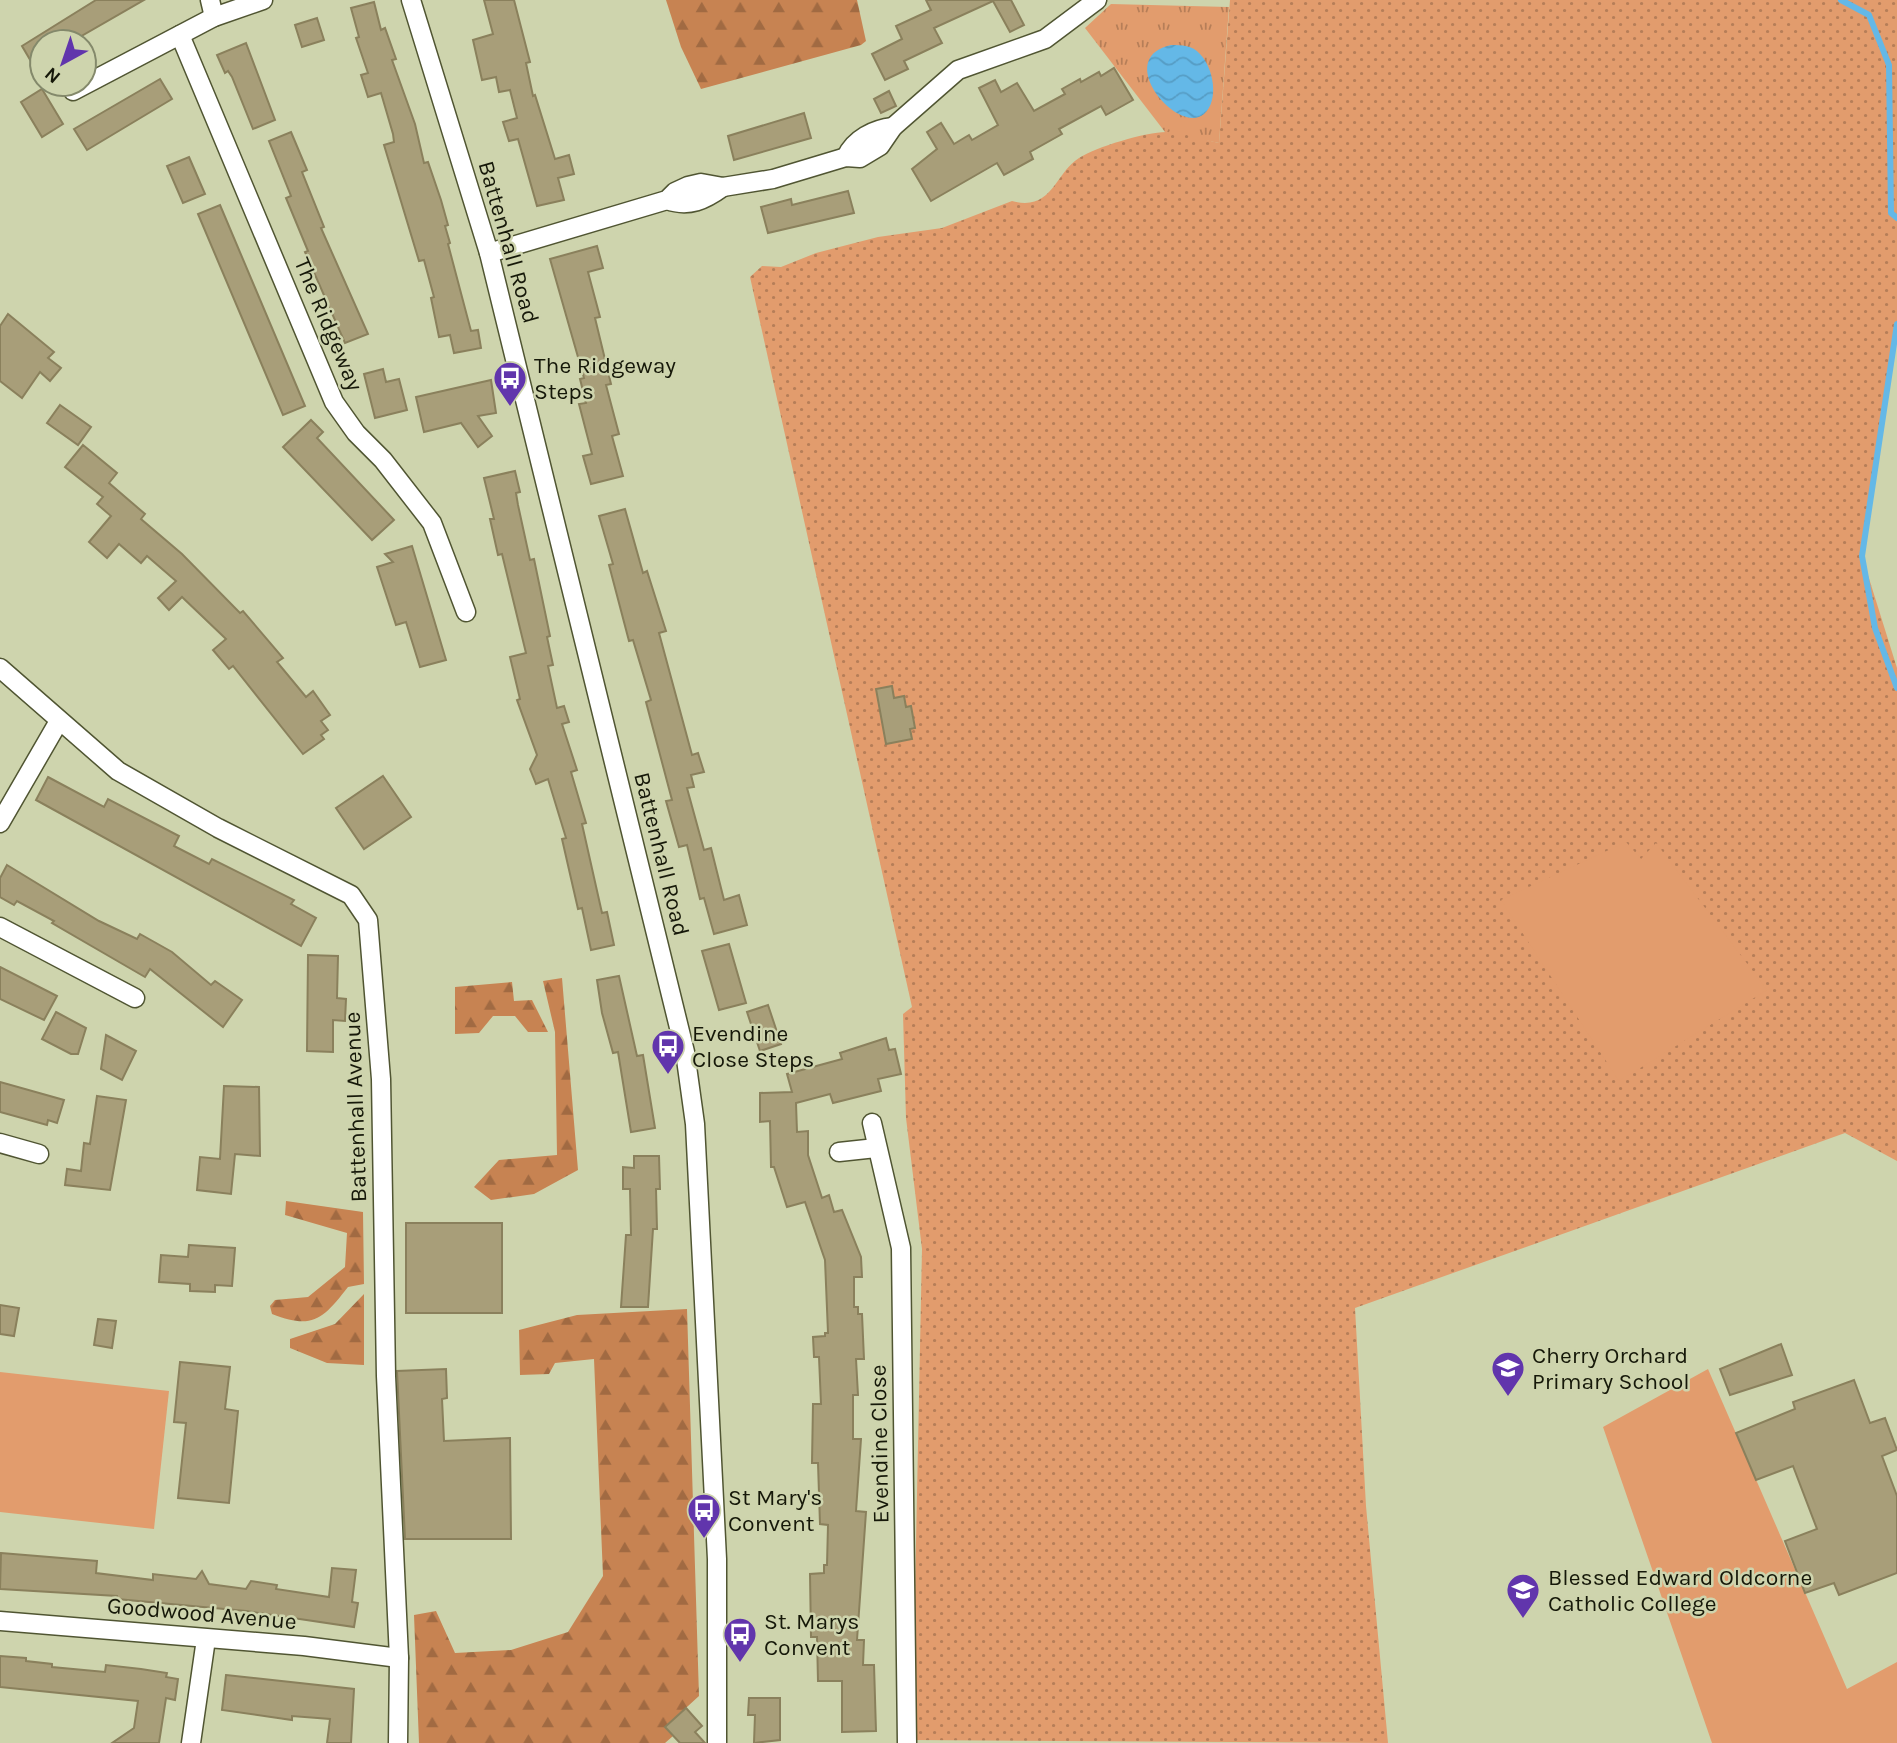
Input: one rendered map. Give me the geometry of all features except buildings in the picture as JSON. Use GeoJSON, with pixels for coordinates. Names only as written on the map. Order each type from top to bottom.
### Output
{"type":"FeatureCollection","features":[{"type":"Feature","properties":{"kind":"street"},"geometry":{"type":"LineString","coordinates":[[98,78],[180,34],[212,9],[264,0]]}},
{"type":"Feature","properties":{"kind":"street","name":"Battenhall Road"},"geometry":{"type":"LineString","coordinates":[[411,0],[489,253],[685,1052],[695,1124],[717,1559],[717,1743]]}},
{"type":"Feature","properties":{"kind":"street"},"geometry":{"type":"LineString","coordinates":[[489,253],[667,200],[675,192],[688,186],[701,183],[723,187],[773,179],[846,157],[850,147],[882,128],[893,127],[958,70],[1045,39],[1097,0]]}},
{"type":"Feature","properties":{"kind":"street","name":"The Ridgeway"},"geometry":{"type":"LineString","coordinates":[[180,34],[334,402],[356,433],[383,460],[432,523],[466,612]]}},
{"type":"Feature","properties":{"kind":"street","name":"Battenhall Avenue"},"geometry":{"type":"LineString","coordinates":[[0,668],[118,771],[218,828],[351,895],[368,920],[381,1079],[386,1377],[399,1658],[398,1743]]}},
{"type":"Feature","properties":{"kind":"street"},"geometry":{"type":"LineString","coordinates":[[0,823],[60,721]]}},
{"type":"Feature","properties":{"kind":"street"},"geometry":{"type":"LineString","coordinates":[[0,927],[135,998]]}},
{"type":"Feature","properties":{"kind":"street","name":"Evendine Close"},"geometry":{"type":"LineString","coordinates":[[872,1123],[901,1248],[907,1743]]}},
{"type":"Feature","properties":{"kind":"street"},"geometry":{"type":"LineString","coordinates":[[0,1143],[39,1154]]}},
{"type":"Feature","properties":{"kind":"street"},"geometry":{"type":"LineString","coordinates":[[839,1152],[876,1148]]}},
{"type":"Feature","properties":{"kind":"street","name":"Goodwood Avenue"},"geometry":{"type":"LineString","coordinates":[[0,1621],[303,1646],[399,1658]]}},
{"type":"Feature","properties":{"kind":"street"},"geometry":{"type":"LineString","coordinates":[[191,1743],[206,1639]]}},
{"type":"Feature","properties":{"kind":"green space"},"geometry":{"type":"Polygon","coordinates":[[[666,0],[857,0],[866,41],[861,45],[701,89],[681,47],[666,0]]]}},
{"type":"Feature","properties":{"kind":"green space"},"geometry":{"type":"Polygon","coordinates":[[[1230,0],[1897,0],[1897,323],[1862,556],[1897,668],[1897,1161],[1845,1133],[1355,1308],[1366,1506],[1388,1743],[912,1740],[922,1249],[906,1118],[903,1014],[912,1007],[750,277],[762,266],[781,267],[816,253],[878,237],[942,228],[1012,201],[1036,201],[1052,189],[1079,158],[1121,141],[1166,132],[1219,143],[1230,0]]]}},
{"type":"Feature","properties":{"kind":"green space"},"geometry":{"type":"Polygon","coordinates":[[[1111,4],[1229,7],[1219,143],[1165,132],[1085,28],[1111,4]]]}},
{"type":"Feature","properties":{"kind":"green space"},"geometry":{"type":"Polygon","coordinates":[[[1626,842],[1641,859],[1656,843],[1767,990],[1619,1081],[1501,900],[1626,842]]]}},
{"type":"Feature","properties":{"kind":"green space"},"geometry":{"type":"Polygon","coordinates":[[[562,978],[578,1170],[534,1194],[491,1200],[474,1187],[499,1160],[557,1155],[555,1032],[543,981],[562,978]]]}},
{"type":"Feature","properties":{"kind":"green space"},"geometry":{"type":"Polygon","coordinates":[[[512,982],[514,1001],[532,1000],[548,1032],[528,1032],[515,1016],[493,1016],[479,1033],[455,1034],[455,987],[512,982]]]}},
{"type":"Feature","properties":{"kind":"green space"},"geometry":{"type":"Polygon","coordinates":[[[286,1201],[363,1212],[364,1284],[348,1287],[324,1314],[307,1321],[286,1319],[272,1314],[270,1306],[275,1300],[308,1297],[345,1267],[347,1233],[285,1215],[286,1201]]]}},
{"type":"Feature","properties":{"kind":"green space"},"geometry":{"type":"Polygon","coordinates":[[[364,1294],[364,1365],[327,1363],[290,1348],[290,1339],[335,1324],[364,1294]]]}},
{"type":"Feature","properties":{"kind":"green space"},"geometry":{"type":"Polygon","coordinates":[[[687,1309],[699,1696],[665,1727],[673,1736],[665,1743],[419,1743],[414,1615],[436,1611],[455,1653],[511,1650],[568,1632],[603,1576],[594,1359],[555,1363],[549,1374],[520,1375],[519,1330],[577,1315],[687,1309]]]}},
{"type":"Feature","properties":{"kind":"green space"},"geometry":{"type":"Polygon","coordinates":[[[1708,1369],[1847,1689],[1897,1662],[1897,1743],[1712,1743],[1603,1427],[1708,1369]]]}},
{"type":"Feature","properties":{"kind":"green space"},"geometry":{"type":"Polygon","coordinates":[[[0,1372],[169,1391],[154,1529],[0,1512],[0,1372]]]}},
{"type":"Feature","properties":{"kind":"water"},"geometry":{"type":"Polygon","coordinates":[[[1171,45],[1194,49],[1205,60],[1211,75],[1213,92],[1212,101],[1204,114],[1193,118],[1180,114],[1156,93],[1149,78],[1148,64],[1154,53],[1171,45]]]}},
{"type":"Feature","properties":{"kind":"waterway"},"geometry":{"type":"LineString","coordinates":[[1841,0],[1869,15],[1889,65],[1891,213],[1897,218]]}},
{"type":"Feature","properties":{"kind":"waterway"},"geometry":{"type":"LineString","coordinates":[[1897,324],[1862,556],[1875,628],[1897,688]]}},
{"type":"Feature","properties":{"kind":"place","name":"The Ridgeway Steps"},"geometry":{"type":"Point","coordinates":[510,408]}},
{"type":"Feature","properties":{"kind":"place","name":"Evendine Close Steps"},"geometry":{"type":"Point","coordinates":[668,1076]}},
{"type":"Feature","properties":{"kind":"place","name":"Cherry Orchard Primary School"},"geometry":{"type":"Point","coordinates":[1508,1398]}},
{"type":"Feature","properties":{"kind":"place","name":"St Mary's Convent"},"geometry":{"type":"Point","coordinates":[704,1540]}},
{"type":"Feature","properties":{"kind":"place","name":"Blessed Edward Oldcorne Catholic College"},"geometry":{"type":"Point","coordinates":[1523,1620]}},
{"type":"Feature","properties":{"kind":"place","name":"St. Marys Convent"},"geometry":{"type":"Point","coordinates":[740,1664]}}]}
